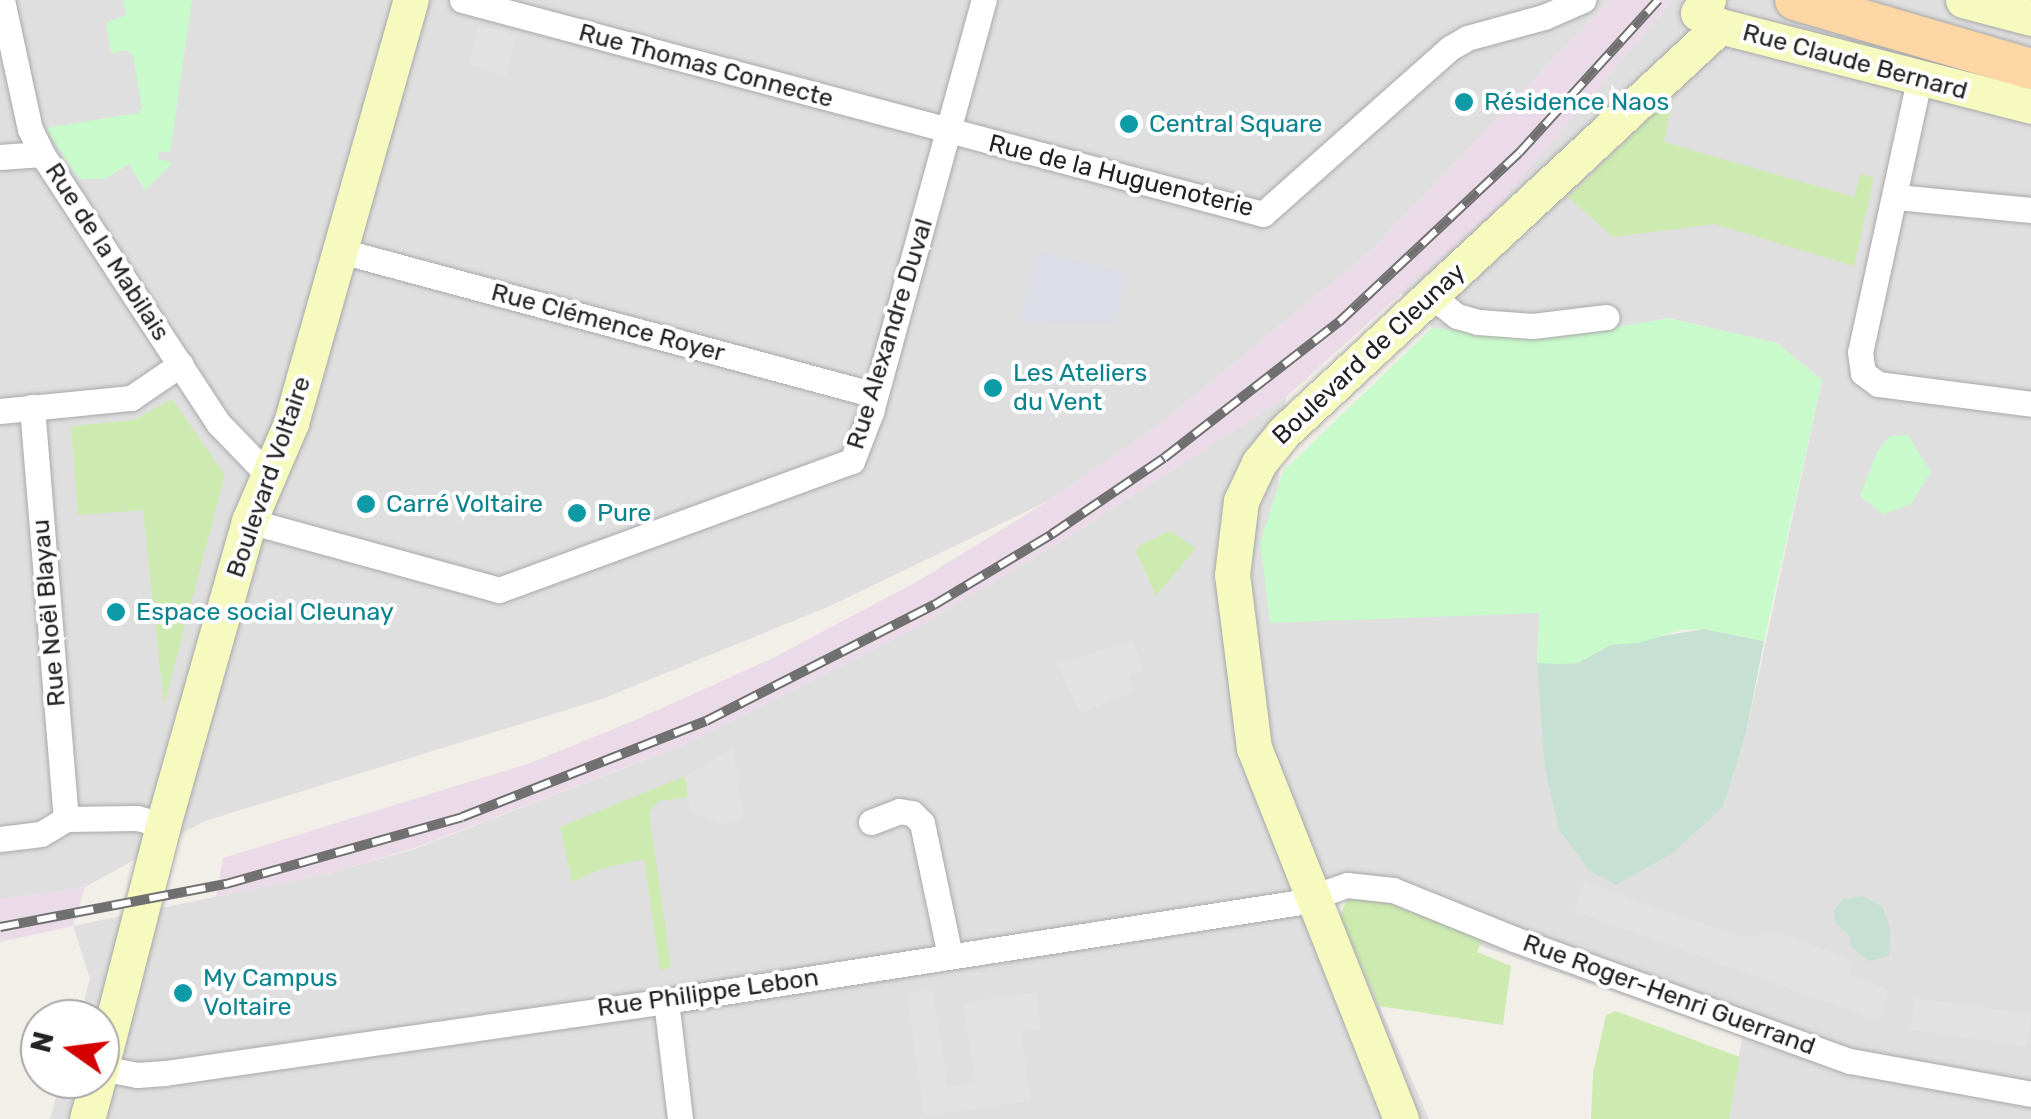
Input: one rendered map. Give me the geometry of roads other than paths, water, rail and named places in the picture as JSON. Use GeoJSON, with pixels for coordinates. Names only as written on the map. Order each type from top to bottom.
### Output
{"type":"FeatureCollection","features":[{"type":"Feature","properties":{"kind":"main road","name":"Boulevard Voltaire"},"geometry":{"type":"LineString","coordinates":[[118,999],[249,522],[291,423],[411,0]]}},
{"type":"Feature","properties":{"kind":"main road","name":"Rue Claude Bernard"},"geometry":{"type":"LineString","coordinates":[[1795,0],[2031,69]]}},
{"type":"Feature","properties":{"kind":"main road"},"geometry":{"type":"LineString","coordinates":[[1963,0],[2031,18]]}},
{"type":"Feature","properties":{"kind":"main road","name":"Rue Claude Bernard"},"geometry":{"type":"LineString","coordinates":[[1707,11],[1919,80],[2031,106]]}},
{"type":"Feature","properties":{"kind":"main road","name":"Boulevard de Cleunay"},"geometry":{"type":"LineString","coordinates":[[1400,1119],[1254,748],[1232,576],[1236,518],[1248,482],[1269,447],[1634,101],[1707,11]]}},
{"type":"Feature","properties":{"kind":"main road","name":"Rue Claude Bernard"},"geometry":{"type":"LineString","coordinates":[[1973,52],[2031,58]]}},
{"type":"Feature","properties":{"kind":"street","name":"Rue Thomas Connecte"},"geometry":{"type":"LineString","coordinates":[[462,0],[949,132]]}},
{"type":"Feature","properties":{"kind":"street","name":"Rue Alexandre Duval"},"geometry":{"type":"LineString","coordinates":[[249,522],[499,590],[843,466],[858,453],[876,395],[984,0]]}},
{"type":"Feature","properties":{"kind":"street","name":"Rue de la Huguenoterie"},"geometry":{"type":"LineString","coordinates":[[949,132],[1262,214],[1450,48],[1467,38],[1544,17],[1582,0]]}},
{"type":"Feature","properties":{"kind":"street","name":"Rue de la Mabilais"},"geometry":{"type":"LineString","coordinates":[[2,5],[30,129],[42,154],[218,424],[268,475]]}},
{"type":"Feature","properties":{"kind":"street"},"geometry":{"type":"LineString","coordinates":[[1919,80],[1860,352],[1862,373],[1878,384],[2031,404]]}},
{"type":"Feature","properties":{"kind":"street"},"geometry":{"type":"LineString","coordinates":[[0,156],[42,154]]}},
{"type":"Feature","properties":{"kind":"street"},"geometry":{"type":"LineString","coordinates":[[1896,197],[2031,210]]}},
{"type":"Feature","properties":{"kind":"street","name":"Rue Clémence Royer"},"geometry":{"type":"LineString","coordinates":[[342,251],[876,395]]}},
{"type":"Feature","properties":{"kind":"street"},"geometry":{"type":"LineString","coordinates":[[1432,296],[1457,316],[1478,322],[1533,326],[1606,317]]}},
{"type":"Feature","properties":{"kind":"street"},"geometry":{"type":"LineString","coordinates":[[0,411],[131,398],[181,364]]}},
{"type":"Feature","properties":{"kind":"street","name":"Rue Noël Blayau"},"geometry":{"type":"LineString","coordinates":[[32,408],[66,820]]}},
{"type":"Feature","properties":{"kind":"street"},"geometry":{"type":"LineString","coordinates":[[871,822],[900,810],[922,823],[950,956]]}},
{"type":"Feature","properties":{"kind":"street"},"geometry":{"type":"LineString","coordinates":[[0,839],[42,834],[66,820],[137,818],[163,824]]}},
{"type":"Feature","properties":{"kind":"street","name":"Rue Roger-Henri Guerrand"},"geometry":{"type":"LineString","coordinates":[[1313,894],[1348,886],[1393,890],[1514,939],[1850,1060],[2031,1094]]}},
{"type":"Feature","properties":{"kind":"street","name":"Rue Philippe Lebon"},"geometry":{"type":"LineString","coordinates":[[120,1072],[165,1073],[666,1001],[1295,904],[1313,894]]}},
{"type":"Feature","properties":{"kind":"street"},"geometry":{"type":"LineString","coordinates":[[666,1001],[680,1119]]}},
{"type":"Feature","properties":{"kind":"railway"},"geometry":{"type":"LineString","coordinates":[[0,927],[226,884],[462,817],[706,721],[934,605],[1052,534],[1164,458],[1339,322],[1519,153],[1658,0]]}},
{"type":"Feature","properties":{"kind":"place","name":"Résidence Naos"},"geometry":{"type":"Point","coordinates":[1464,102]}},
{"type":"Feature","properties":{"kind":"place","name":"Central Square"},"geometry":{"type":"Point","coordinates":[1129,124]}},
{"type":"Feature","properties":{"kind":"place","name":"Les Ateliers du Vent"},"geometry":{"type":"Point","coordinates":[993,388]}},
{"type":"Feature","properties":{"kind":"place","name":"Carré Voltaire"},"geometry":{"type":"Point","coordinates":[366,504]}},
{"type":"Feature","properties":{"kind":"place","name":"Pure"},"geometry":{"type":"Point","coordinates":[577,513]}},
{"type":"Feature","properties":{"kind":"place","name":"Espace social Cleunay"},"geometry":{"type":"Point","coordinates":[116,612]}},
{"type":"Feature","properties":{"kind":"place","name":"My Campus Voltaire"},"geometry":{"type":"Point","coordinates":[183,993]}}]}
